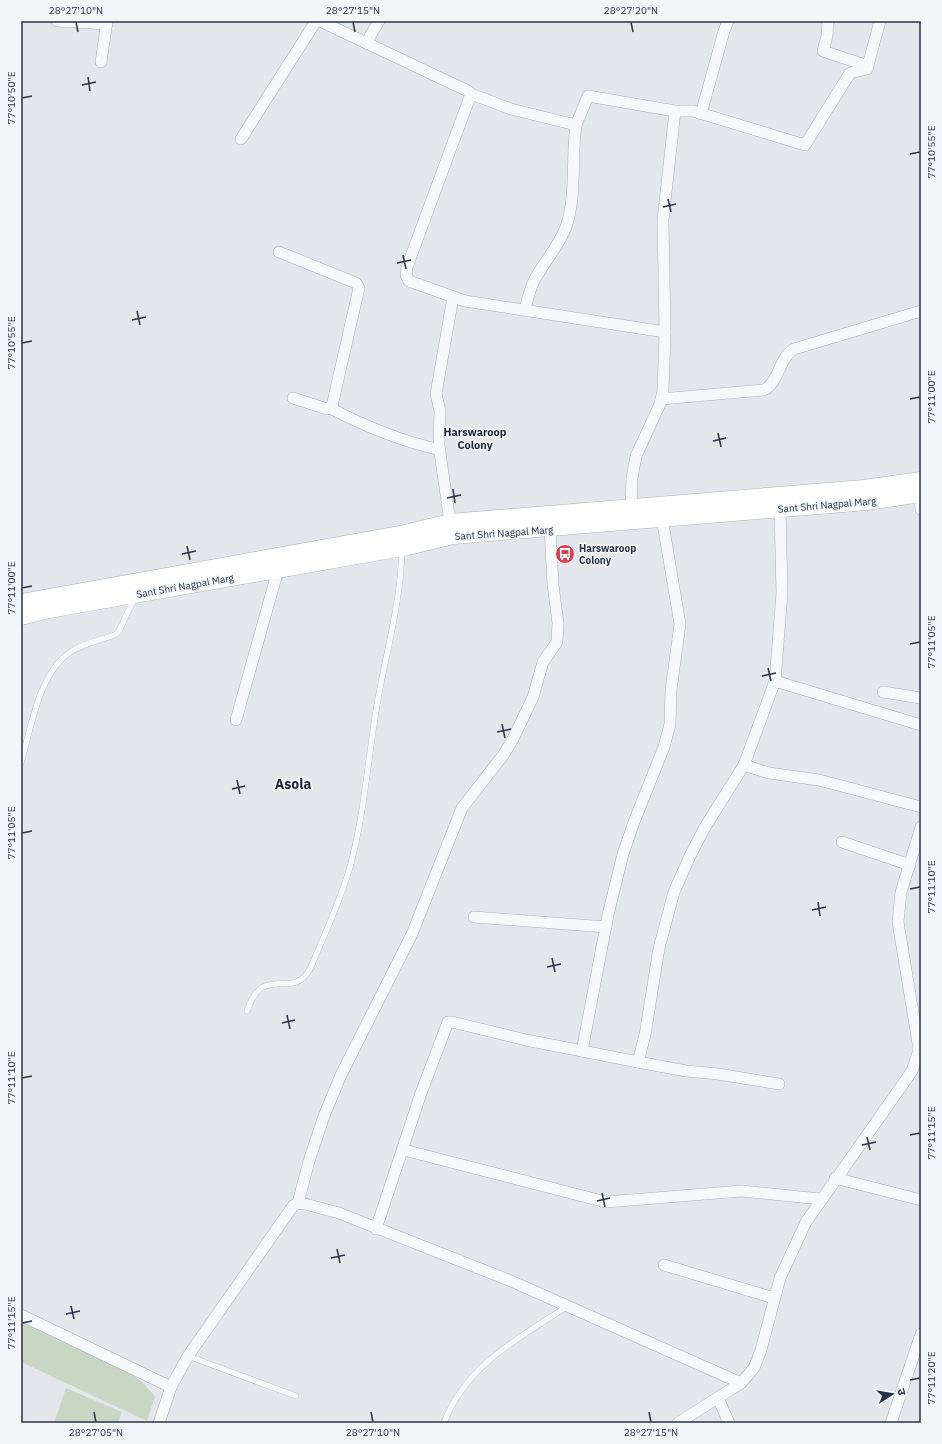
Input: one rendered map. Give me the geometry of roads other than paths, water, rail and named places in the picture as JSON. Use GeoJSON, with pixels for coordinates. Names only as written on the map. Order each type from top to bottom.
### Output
{"type":"FeatureCollection","features":[{"type":"Feature","properties":{"kind":"main road","name":"Sant Shri Nagpal Marg"},"geometry":{"type":"LineString","coordinates":[[21,602],[405,534],[450,522],[864,488],[920,495]]}},
{"type":"Feature","properties":{"kind":"main road","name":"Sant Shri Nagpal Marg"},"geometry":{"type":"LineString","coordinates":[[21,617],[402,548],[453,536],[867,502],[920,495]]}},
{"type":"Feature","properties":{"kind":"street"},"geometry":{"type":"LineString","coordinates":[[57,21],[107,23],[101,62]]}},
{"type":"Feature","properties":{"kind":"street"},"geometry":{"type":"LineString","coordinates":[[241,139],[316,21]]}},
{"type":"Feature","properties":{"kind":"street"},"geometry":{"type":"LineString","coordinates":[[320,21],[468,91],[471,94],[511,110],[576,125]]}},
{"type":"Feature","properties":{"kind":"street"},"geometry":{"type":"LineString","coordinates":[[366,43],[379,21]]}},
{"type":"Feature","properties":{"kind":"street"},"geometry":{"type":"LineString","coordinates":[[701,114],[728,21]]}},
{"type":"Feature","properties":{"kind":"street"},"geometry":{"type":"LineString","coordinates":[[828,21],[827,36],[823,51],[868,66]]}},
{"type":"Feature","properties":{"kind":"street"},"geometry":{"type":"LineString","coordinates":[[525,309],[530,290],[536,277],[563,235],[566,225],[570,209],[576,125],[588,96],[675,111],[693,111],[805,145],[850,73],[867,69],[880,21]]}},
{"type":"Feature","properties":{"kind":"street"},"geometry":{"type":"LineString","coordinates":[[471,94],[406,272],[409,281],[465,301],[525,309],[664,332]]}},
{"type":"Feature","properties":{"kind":"street"},"geometry":{"type":"LineString","coordinates":[[632,508],[632,478],[636,456],[661,399],[664,379],[663,220],[675,111]]}},
{"type":"Feature","properties":{"kind":"street"},"geometry":{"type":"LineString","coordinates":[[279,252],[356,283],[359,288],[334,404],[330,408]]}},
{"type":"Feature","properties":{"kind":"street"},"geometry":{"type":"LineString","coordinates":[[450,522],[440,450],[440,411],[436,390],[453,297]]}},
{"type":"Feature","properties":{"kind":"street"},"geometry":{"type":"LineString","coordinates":[[661,399],[764,390],[772,383],[787,354],[794,349],[921,312]]}},
{"type":"Feature","properties":{"kind":"street"},"geometry":{"type":"LineString","coordinates":[[293,398],[330,408],[351,419],[400,438],[440,450]]}},
{"type":"Feature","properties":{"kind":"street"},"geometry":{"type":"LineString","coordinates":[[638,1062],[645,1036],[659,948],[674,892],[705,827],[744,765],[775,681],[782,593],[780,508]]}},
{"type":"Feature","properties":{"kind":"street"},"geometry":{"type":"LineString","coordinates":[[582,1051],[606,927],[623,854],[664,747],[670,724],[671,690],[680,624],[662,518]]}},
{"type":"Feature","properties":{"kind":"street"},"geometry":{"type":"LineString","coordinates":[[159,1423],[171,1387],[188,1356],[293,1206],[298,1203],[309,1161],[327,1109],[341,1075],[412,934],[462,808],[504,754],[513,739],[533,697],[543,662],[557,642],[558,623],[553,585],[550,529]]}},
{"type":"Feature","properties":{"kind":"street"},"geometry":{"type":"LineString","coordinates":[[236,720],[278,570]]}},
{"type":"Feature","properties":{"kind":"street"},"geometry":{"type":"LineString","coordinates":[[775,681],[921,725]]}},
{"type":"Feature","properties":{"kind":"street"},"geometry":{"type":"LineString","coordinates":[[882,692],[921,698]]}},
{"type":"Feature","properties":{"kind":"street"},"geometry":{"type":"LineString","coordinates":[[744,765],[769,773],[819,780],[921,807]]}},
{"type":"Feature","properties":{"kind":"street"},"geometry":{"type":"LineString","coordinates":[[678,1423],[741,1383],[754,1368],[761,1350],[780,1278],[806,1222],[820,1199],[912,1071],[920,1052],[898,922],[901,892],[921,827]]}},
{"type":"Feature","properties":{"kind":"street"},"geometry":{"type":"LineString","coordinates":[[842,842],[910,865]]}},
{"type":"Feature","properties":{"kind":"street"},"geometry":{"type":"LineString","coordinates":[[474,917],[606,927]]}},
{"type":"Feature","properties":{"kind":"street"},"geometry":{"type":"LineString","coordinates":[[376,1229],[404,1150],[421,1093],[448,1022],[582,1051],[686,1071],[718,1074],[779,1084]]}},
{"type":"Feature","properties":{"kind":"street"},"geometry":{"type":"LineString","coordinates":[[404,1150],[606,1202],[742,1191],[820,1199]]}},
{"type":"Feature","properties":{"kind":"street"},"geometry":{"type":"LineString","coordinates":[[835,1178],[921,1200]]}},
{"type":"Feature","properties":{"kind":"street"},"geometry":{"type":"LineString","coordinates":[[298,1203],[338,1213],[511,1281],[741,1383]]}},
{"type":"Feature","properties":{"kind":"street"},"geometry":{"type":"LineString","coordinates":[[664,1265],[774,1298]]}},
{"type":"Feature","properties":{"kind":"street"},"geometry":{"type":"LineString","coordinates":[[21,1315],[171,1387]]}},
{"type":"Feature","properties":{"kind":"street"},"geometry":{"type":"LineString","coordinates":[[891,1423],[921,1334]]}},
{"type":"Feature","properties":{"kind":"street"},"geometry":{"type":"LineString","coordinates":[[718,1398],[729,1423]]}},
{"type":"Feature","properties":{"kind":"lane"},"geometry":{"type":"LineString","coordinates":[[247,1011],[256,993],[263,985],[291,983],[304,978],[310,969],[342,890],[350,866],[360,817],[376,712],[400,583],[402,548]]}},
{"type":"Feature","properties":{"kind":"lane"},"geometry":{"type":"LineString","coordinates":[[21,763],[42,689],[55,667],[60,660],[72,651],[119,631],[136,595]]}},
{"type":"Feature","properties":{"kind":"lane"},"geometry":{"type":"LineString","coordinates":[[444,1423],[464,1386],[491,1357],[568,1306]]}},
{"type":"Feature","properties":{"kind":"lane"},"geometry":{"type":"LineString","coordinates":[[188,1356],[296,1396]]}},
{"type":"Feature","properties":{"kind":"place","name":"Harswaroop Colony"},"geometry":{"type":"Point","coordinates":[565,554]}},
{"type":"Feature","properties":{"kind":"district","name":"Harswaroop Colony"},"geometry":{"type":"Point","coordinates":[475,438]}},
{"type":"Feature","properties":{"kind":"district","name":"Asola"},"geometry":{"type":"Point","coordinates":[293,784]}}]}
